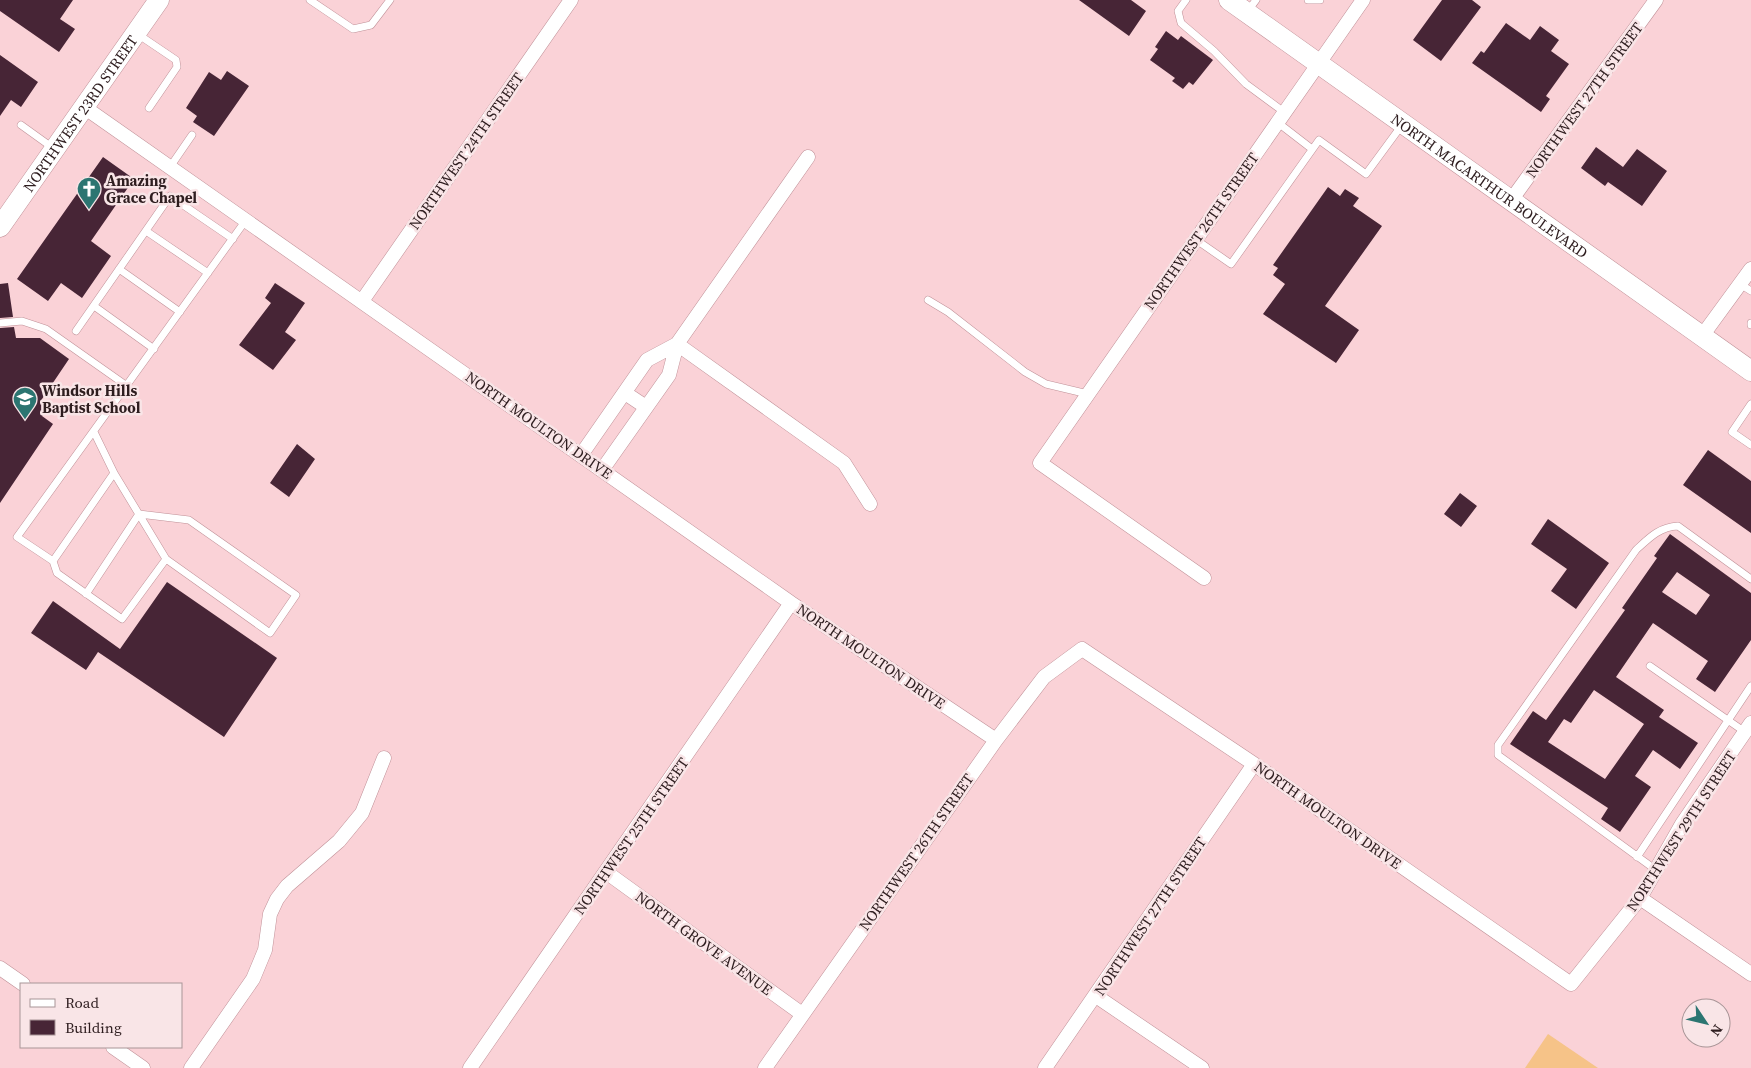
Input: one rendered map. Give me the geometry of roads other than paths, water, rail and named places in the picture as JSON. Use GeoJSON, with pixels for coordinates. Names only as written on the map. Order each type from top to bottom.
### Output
{"type":"FeatureCollection","features":[{"type":"Feature","properties":{"kind":"main road","name":"NORTHWEST 23RD STREET"},"geometry":{"type":"LineString","coordinates":[[0,227],[159,0]]}},
{"type":"Feature","properties":{"kind":"main road","name":"NORTH MACARTHUR BOULEVARD"},"geometry":{"type":"LineString","coordinates":[[1229,0],[1251,6],[1318,63],[1512,199],[1702,336],[1750,367]]}},
{"type":"Feature","properties":{"kind":"street","name":"NORTHWEST 24TH STREET"},"geometry":{"type":"LineString","coordinates":[[362,301],[571,0]]}},
{"type":"Feature","properties":{"kind":"street","name":"NORTHWEST 26TH STREET"},"geometry":{"type":"LineString","coordinates":[[1204,578],[1040,463],[1363,0]]}},
{"type":"Feature","properties":{"kind":"street","name":"NORTHWEST 27TH STREET"},"geometry":{"type":"LineString","coordinates":[[1512,199],[1656,0]]}},
{"type":"Feature","properties":{"kind":"street","name":"NORTH MOULTON DRIVE"},"geometry":{"type":"LineString","coordinates":[[84,107],[791,603],[996,740]]}},
{"type":"Feature","properties":{"kind":"street"},"geometry":{"type":"LineString","coordinates":[[602,470],[669,375],[677,344],[808,157]]}},
{"type":"Feature","properties":{"kind":"street"},"geometry":{"type":"LineString","coordinates":[[1702,336],[1746,288],[1751,269]]}},
{"type":"Feature","properties":{"kind":"street"},"geometry":{"type":"LineString","coordinates":[[582,455],[647,360],[677,344]]}},
{"type":"Feature","properties":{"kind":"street"},"geometry":{"type":"LineString","coordinates":[[677,344],[844,464],[870,504]]}},
{"type":"Feature","properties":{"kind":"street"},"geometry":{"type":"LineString","coordinates":[[625,392],[646,406]]}},
{"type":"Feature","properties":{"kind":"street","name":"NORTHWEST 25TH STREET"},"geometry":{"type":"LineString","coordinates":[[470,1068],[791,603]]}},
{"type":"Feature","properties":{"kind":"street","name":"NORTH MOULTON DRIVE"},"geometry":{"type":"LineString","coordinates":[[1082,649],[1254,764],[1571,984]]}},
{"type":"Feature","properties":{"kind":"street","name":"NORTHWEST 26TH STREET"},"geometry":{"type":"LineString","coordinates":[[766,1068],[802,1014],[996,740],[1044,677],[1082,649]]}},
{"type":"Feature","properties":{"kind":"street","name":"NORTHWEST 29TH STREET"},"geometry":{"type":"LineString","coordinates":[[1571,984],[1640,898],[1682,824],[1748,727]]}},
{"type":"Feature","properties":{"kind":"street"},"geometry":{"type":"LineString","coordinates":[[191,1068],[253,979],[265,950],[270,914],[277,899],[287,886],[339,841],[362,813],[384,758]]}},
{"type":"Feature","properties":{"kind":"street","name":"NORTHWEST 27TH STREET"},"geometry":{"type":"LineString","coordinates":[[1045,1068],[1254,764]]}},
{"type":"Feature","properties":{"kind":"street","name":"NORTH GROVE AVENUE"},"geometry":{"type":"LineString","coordinates":[[606,872],[802,1014]]}},
{"type":"Feature","properties":{"kind":"street"},"geometry":{"type":"LineString","coordinates":[[1640,898],[1751,974]]}},
{"type":"Feature","properties":{"kind":"street"},"geometry":{"type":"LineString","coordinates":[[0,968],[22,983]]}},
{"type":"Feature","properties":{"kind":"street"},"geometry":{"type":"LineString","coordinates":[[1096,996],[1202,1068]]}},
{"type":"Feature","properties":{"kind":"street"},"geometry":{"type":"LineString","coordinates":[[114,1048],[143,1068]]}},
{"type":"Feature","properties":{"kind":"lane"},"geometry":{"type":"LineString","coordinates":[[310,0],[353,29],[371,25],[390,0]]}},
{"type":"Feature","properties":{"kind":"lane"},"geometry":{"type":"LineString","coordinates":[[1186,0],[1178,12],[1181,23],[1214,51],[1312,149]]}},
{"type":"Feature","properties":{"kind":"lane"},"geometry":{"type":"LineString","coordinates":[[1308,0],[1320,0]]}},
{"type":"Feature","properties":{"kind":"lane"},"geometry":{"type":"LineString","coordinates":[[136,33],[176,60],[177,67],[149,108]]}},
{"type":"Feature","properties":{"kind":"lane"},"geometry":{"type":"LineString","coordinates":[[1196,239],[1231,264],[1319,140],[1366,174],[1404,123]]}},
{"type":"Feature","properties":{"kind":"lane"},"geometry":{"type":"LineString","coordinates":[[20,125],[55,149]]}},
{"type":"Feature","properties":{"kind":"lane"},"geometry":{"type":"LineString","coordinates":[[170,167],[192,135]]}},
{"type":"Feature","properties":{"kind":"lane"},"geometry":{"type":"LineString","coordinates":[[76,332],[170,196],[233,239]]}},
{"type":"Feature","properties":{"kind":"lane"},"geometry":{"type":"LineString","coordinates":[[166,559],[122,619],[57,573],[53,561],[17,537],[246,220]]}},
{"type":"Feature","properties":{"kind":"lane"},"geometry":{"type":"LineString","coordinates":[[146,231],[208,273]]}},
{"type":"Feature","properties":{"kind":"lane"},"geometry":{"type":"LineString","coordinates":[[119,269],[180,312]]}},
{"type":"Feature","properties":{"kind":"lane"},"geometry":{"type":"LineString","coordinates":[[928,300],[948,312],[1025,372],[1046,384],[1088,394]]}},
{"type":"Feature","properties":{"kind":"lane"},"geometry":{"type":"LineString","coordinates":[[94,306],[154,349]]}},
{"type":"Feature","properties":{"kind":"lane"},"geometry":{"type":"LineString","coordinates":[[0,323],[22,322],[46,329],[127,386]]}},
{"type":"Feature","properties":{"kind":"lane"},"geometry":{"type":"LineString","coordinates":[[1751,404],[1732,432],[1751,445]]}},
{"type":"Feature","properties":{"kind":"lane"},"geometry":{"type":"LineString","coordinates":[[94,432],[114,473],[166,559],[270,633],[296,595],[189,520],[139,514]]}},
{"type":"Feature","properties":{"kind":"lane"},"geometry":{"type":"LineString","coordinates":[[53,561],[114,473]]}},
{"type":"Feature","properties":{"kind":"lane"},"geometry":{"type":"LineString","coordinates":[[86,594],[139,514]]}},
{"type":"Feature","properties":{"kind":"lane"},"geometry":{"type":"LineString","coordinates":[[1656,870],[1498,754],[1498,745],[1636,550],[1658,531],[1667,526],[1678,526],[1751,579]]}},
{"type":"Feature","properties":{"kind":"lane"},"geometry":{"type":"LineString","coordinates":[[1650,666],[1728,720],[1748,727]]}},
{"type":"Feature","properties":{"kind":"lane"},"geometry":{"type":"LineString","coordinates":[[1637,857],[1751,686]]}},
{"type":"Feature","properties":{"kind":"place","name":"Amazing Grace Chapel"},"geometry":{"type":"Point","coordinates":[89,210]}},
{"type":"Feature","properties":{"kind":"place","name":"Windsor Hills Baptist School"},"geometry":{"type":"Point","coordinates":[25,420]}}]}
